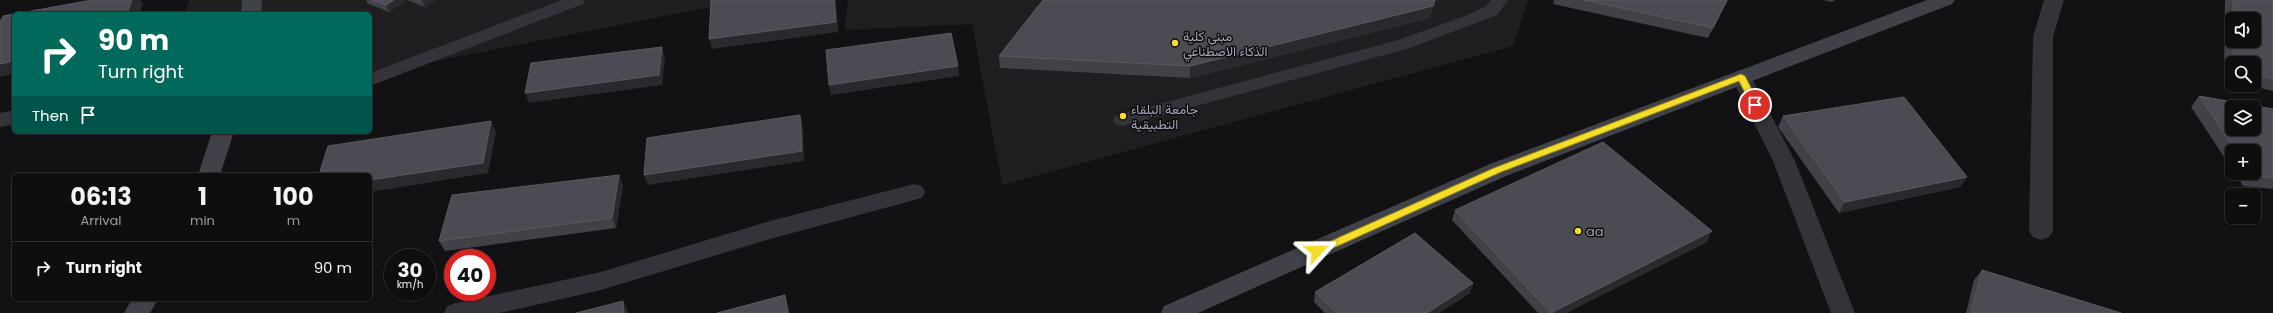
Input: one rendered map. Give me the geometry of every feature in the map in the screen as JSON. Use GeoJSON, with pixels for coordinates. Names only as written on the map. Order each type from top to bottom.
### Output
{"type":"FeatureCollection","features":[{"type":"Feature","properties":{"kind":"street"},"geometry":{"type":"LineString","coordinates":[[251,12],[252,0]]}},
{"type":"Feature","properties":{"kind":"street"},"geometry":{"type":"LineString","coordinates":[[1173,313],[1261,276],[1498,170],[1741,76],[1945,0]]}},
{"type":"Feature","properties":{"kind":"street"},"geometry":{"type":"LineString","coordinates":[[2041,231],[2043,37],[2054,0]]}},
{"type":"Feature","properties":{"kind":"street"},"geometry":{"type":"LineString","coordinates":[[1741,76],[1784,161],[1843,313]]}},
{"type":"Feature","properties":{"kind":"street"},"geometry":{"type":"LineString","coordinates":[[0,120],[12,117]]}},
{"type":"Feature","properties":{"kind":"street"},"geometry":{"type":"LineString","coordinates":[[210,173],[226,134]]}},
{"type":"Feature","properties":{"kind":"street"},"geometry":{"type":"LineString","coordinates":[[456,313],[601,280],[770,230],[914,192]]}},
{"type":"Feature","properties":{"kind":"street"},"geometry":{"type":"LineString","coordinates":[[136,313],[145,301]]}},
{"type":"Feature","properties":{"kind":"lane"},"geometry":{"type":"LineString","coordinates":[[372,79],[578,0]]}},
{"type":"Feature","properties":{"kind":"lane"},"geometry":{"type":"LineString","coordinates":[[1122,120],[1404,44],[1471,20],[1491,11],[1500,0]]}},
{"type":"Feature","properties":{"kind":"shaded area"},"geometry":{"type":"Polygon","coordinates":[[[189,0],[746,0],[372,74],[372,12],[186,12],[189,0]]]}},
{"type":"Feature","properties":{"kind":"shaded area","name":"جامعة البلقاء التطبيقية"},"geometry":{"type":"Polygon","coordinates":[[[848,0],[1528,0],[1513,46],[1002,185],[972,24],[845,30],[848,0]]]}},
{"type":"Feature","properties":{"kind":"building"},"geometry":{"type":"Polygon","coordinates":[[[92,0],[132,0],[128,12],[26,12],[92,0]]]}},
{"type":"Feature","properties":{"kind":"building"},"geometry":{"type":"Polygon","coordinates":[[[372,0],[394,0],[386,5],[372,0]]]}},
{"type":"Feature","properties":{"kind":"building"},"geometry":{"type":"Polygon","coordinates":[[[711,0],[834,0],[836,22],[709,39],[711,0]]]}},
{"type":"Feature","properties":{"kind":"building","name":"مبنى كلية الذكاء الاصطناعي"},"geometry":{"type":"Polygon","coordinates":[[[1043,0],[1435,0],[1433,6],[1190,66],[999,56],[1043,0]]]}},
{"type":"Feature","properties":{"kind":"building"},"geometry":{"type":"Polygon","coordinates":[[[1584,0],[1727,0],[1713,28],[1584,0]]]}},
{"type":"Feature","properties":{"kind":"building"},"geometry":{"type":"Polygon","coordinates":[[[2233,0],[2273,0],[2273,79],[2261,76],[2261,56],[2233,56],[2233,48],[2261,48],[2261,12],[2233,12],[2233,0]]]}},
{"type":"Feature","properties":{"kind":"building"},"geometry":{"type":"Polygon","coordinates":[[[12,14],[12,61],[0,64],[0,22],[3,16],[12,14]]]}},
{"type":"Feature","properties":{"kind":"building"},"geometry":{"type":"Polygon","coordinates":[[[951,33],[958,66],[829,85],[826,50],[951,33]]]}},
{"type":"Feature","properties":{"kind":"building"},"geometry":{"type":"Polygon","coordinates":[[[662,47],[659,75],[525,93],[531,63],[662,47]]]}},
{"type":"Feature","properties":{"kind":"building"},"geometry":{"type":"Polygon","coordinates":[[[2199,96],[2225,101],[2225,135],[2199,96]]]}},
{"type":"Feature","properties":{"kind":"building"},"geometry":{"type":"Polygon","coordinates":[[[1904,97],[1967,177],[1845,202],[1783,116],[1904,97]]]}},
{"type":"Feature","properties":{"kind":"building"},"geometry":{"type":"Polygon","coordinates":[[[2261,107],[2273,109],[2273,178],[2261,176],[2261,144],[2231,144],[2226,136],[2261,136],[2261,107]]]}},
{"type":"Feature","properties":{"kind":"building"},"geometry":{"type":"Polygon","coordinates":[[[800,115],[802,151],[644,175],[647,138],[800,115]]]}},
{"type":"Feature","properties":{"kind":"building"},"geometry":{"type":"Polygon","coordinates":[[[491,121],[483,163],[372,180],[372,173],[320,173],[328,146],[491,121]]]}},
{"type":"Feature","properties":{"kind":"building","name":"aa"},"geometry":{"type":"Polygon","coordinates":[[[1603,142],[1712,231],[1551,313],[1455,210],[1603,142]]]}},
{"type":"Feature","properties":{"kind":"building"},"geometry":{"type":"Polygon","coordinates":[[[619,175],[612,218],[439,241],[452,195],[619,175]]]}},
{"type":"Feature","properties":{"kind":"building"},"geometry":{"type":"Polygon","coordinates":[[[1415,233],[1473,283],[1427,313],[1337,313],[1315,292],[1415,233]]]}},
{"type":"Feature","properties":{"kind":"building"},"geometry":{"type":"Polygon","coordinates":[[[1982,270],[2121,313],[1971,313],[1982,270]]]}},
{"type":"Feature","properties":{"kind":"building"},"geometry":{"type":"Polygon","coordinates":[[[785,295],[788,313],[717,313],[785,295]]]}},
{"type":"Feature","properties":{"kind":"building"},"geometry":{"type":"Polygon","coordinates":[[[623,301],[624,313],[576,313],[623,301]]]}},
{"type":"Feature","properties":{"kind":"place","name":"مبنى كلية الذكاء الاصطناعي"},"geometry":{"type":"Point","coordinates":[1175,43]}},
{"type":"Feature","properties":{"kind":"place","name":"جامعة البلقاء التطبيقية"},"geometry":{"type":"Point","coordinates":[1123,116]}},
{"type":"Feature","properties":{"kind":"place","name":"aa"},"geometry":{"type":"Point","coordinates":[1578,231]}},
{"type":"Feature","properties":{"kind":"route"},"geometry":{"type":"LineString","coordinates":[[1317,251],[1498,170],[1741,76],[1755,105]]}}]}
